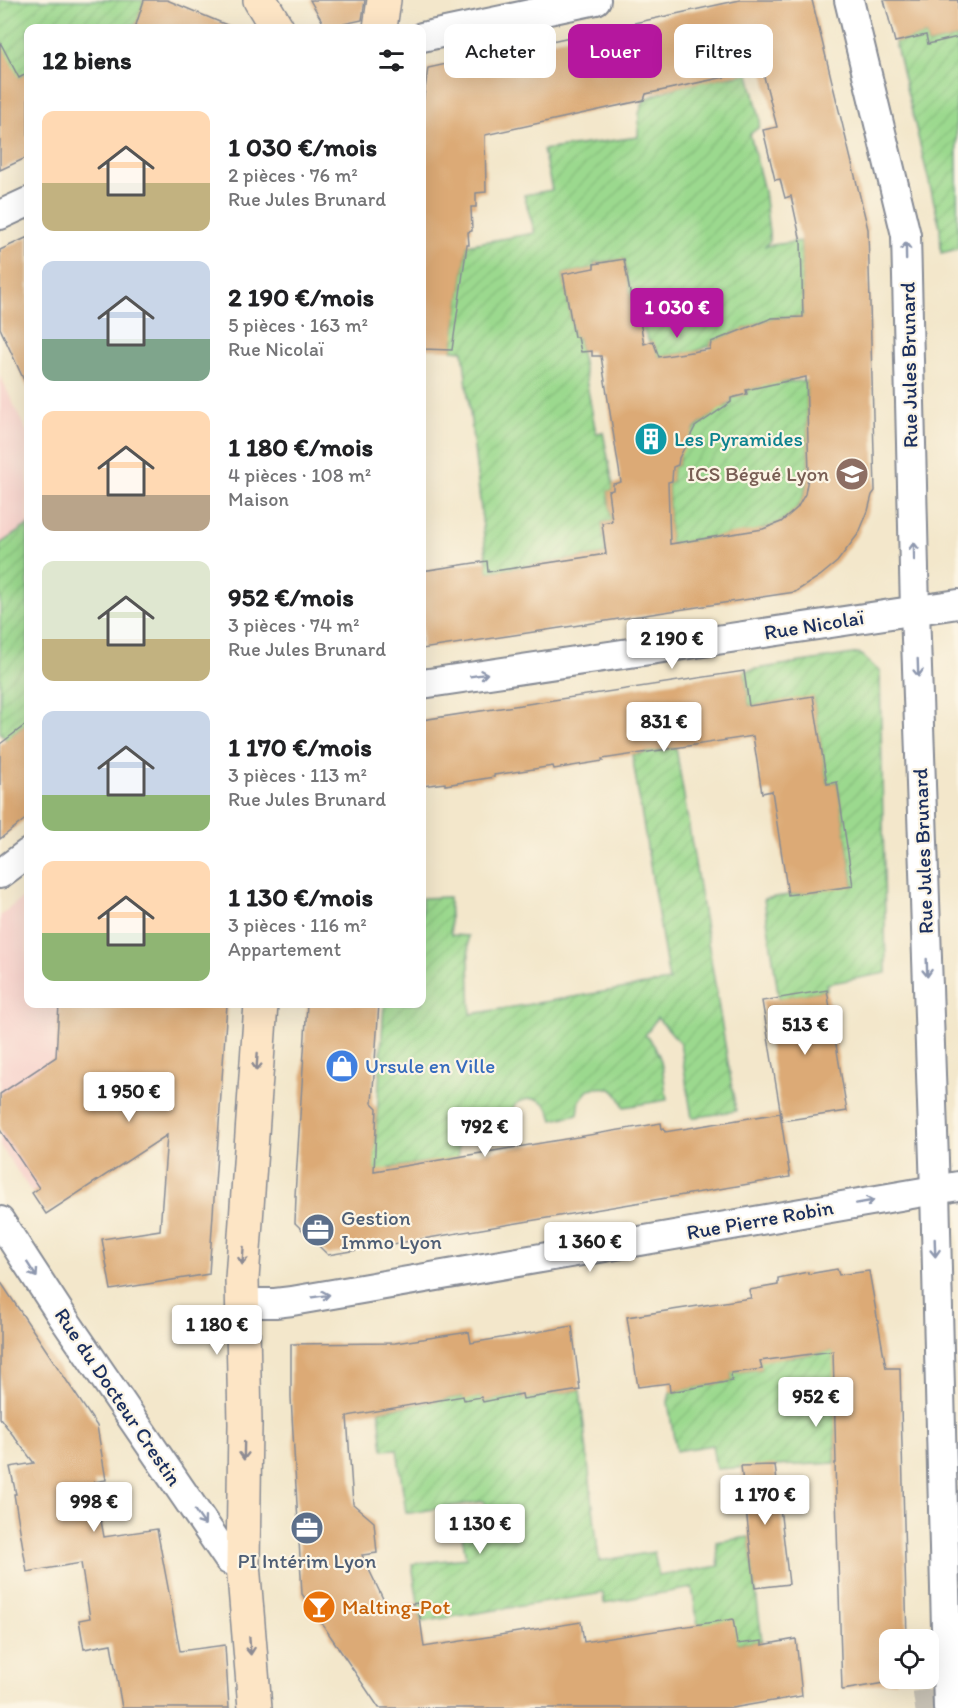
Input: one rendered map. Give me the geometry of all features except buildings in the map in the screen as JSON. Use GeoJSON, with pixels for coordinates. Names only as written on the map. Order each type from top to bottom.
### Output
{"type":"FeatureCollection","features":[{"type":"Feature","properties":{"kind":"main road"},"geometry":{"type":"LineString","coordinates":[[260,0],[275,24]]}},
{"type":"Feature","properties":{"kind":"main road"},"geometry":{"type":"LineString","coordinates":[[381,24],[384,0]]}},
{"type":"Feature","properties":{"kind":"main road"},"geometry":{"type":"LineString","coordinates":[[255,1708],[243,1564],[245,1424],[242,1303],[261,1008]]}},
{"type":"Feature","properties":{"kind":"street"},"geometry":{"type":"LineString","coordinates":[[426,36],[596,0]]}},
{"type":"Feature","properties":{"kind":"street","name":"Rue Jules Brunard"},"geometry":{"type":"LineString","coordinates":[[849,0],[906,235],[915,610],[946,1188],[948,1708]]}},
{"type":"Feature","properties":{"kind":"street"},"geometry":{"type":"LineString","coordinates":[[0,215],[24,204]]}},
{"type":"Feature","properties":{"kind":"street","name":"Rue Nicolaï"},"geometry":{"type":"LineString","coordinates":[[426,683],[958,604]]}},
{"type":"Feature","properties":{"kind":"street"},"geometry":{"type":"LineString","coordinates":[[0,874],[24,856]]}},
{"type":"Feature","properties":{"kind":"street","name":"Rue Pierre Robin"},"geometry":{"type":"LineString","coordinates":[[242,1303],[292,1301],[946,1188]]}},
{"type":"Feature","properties":{"kind":"street","name":"Rue du Docteur Crestin"},"geometry":{"type":"LineString","coordinates":[[0,1221],[229,1560],[243,1564]]}},
{"type":"Feature","properties":{"kind":"shaded area"},"geometry":{"type":"Polygon","coordinates":[[[0,375],[24,426],[24,528],[0,544],[0,375]]]}},
{"type":"Feature","properties":{"kind":"shaded area"},"geometry":{"type":"Polygon","coordinates":[[[24,896],[24,1008],[106,1008],[97,1149],[32,1193],[0,1145],[0,916],[24,896]]]}},
{"type":"Feature","properties":{"kind":"green space"},"geometry":{"type":"Polygon","coordinates":[[[0,0],[144,0],[135,24],[24,24],[24,75],[19,78],[0,77],[0,0]]]}},
{"type":"Feature","properties":{"kind":"green space"},"geometry":{"type":"Polygon","coordinates":[[[926,35],[928,44],[958,37],[958,99],[956,100],[958,249],[941,253],[940,227],[895,42],[926,35]]]}},
{"type":"Feature","properties":{"kind":"green space"},"geometry":{"type":"Polygon","coordinates":[[[750,78],[760,119],[759,127],[750,134],[764,191],[770,241],[765,246],[801,241],[803,317],[772,318],[711,342],[710,346],[693,352],[659,357],[653,342],[649,342],[632,304],[624,259],[594,263],[594,268],[563,274],[574,337],[578,337],[596,433],[603,432],[613,484],[613,490],[608,491],[612,521],[602,523],[606,554],[488,572],[463,351],[452,350],[467,245],[535,233],[524,195],[552,190],[543,150],[638,137],[639,114],[644,100],[682,86],[709,80],[750,78]]]}},
{"type":"Feature","properties":{"kind":"green space"},"geometry":{"type":"Polygon","coordinates":[[[806,381],[808,474],[802,499],[796,509],[786,518],[756,531],[670,544],[668,482],[672,481],[673,467],[678,465],[682,447],[690,434],[715,413],[715,410],[731,404],[731,398],[746,394],[746,390],[761,387],[761,383],[806,381]]]}},
{"type":"Feature","properties":{"kind":"green space"},"geometry":{"type":"Polygon","coordinates":[[[24,528],[24,726],[12,735],[9,743],[0,732],[0,544],[24,528]]]}},
{"type":"Feature","properties":{"kind":"green space"},"geometry":{"type":"Polygon","coordinates":[[[859,653],[880,672],[886,973],[826,984],[827,990],[779,999],[764,899],[853,885],[837,782],[827,784],[813,697],[749,706],[744,671],[859,653]]]}},
{"type":"Feature","properties":{"kind":"green space"},"geometry":{"type":"Polygon","coordinates":[[[676,748],[736,1111],[692,1118],[680,1043],[657,1018],[645,1035],[659,1056],[667,1100],[624,1107],[615,1091],[602,1087],[589,1089],[580,1100],[578,1114],[553,1120],[544,1103],[535,1099],[521,1101],[514,1107],[507,1125],[458,1132],[458,1166],[429,1171],[427,1162],[390,1168],[380,1179],[361,1162],[375,1148],[384,1008],[426,1008],[426,898],[449,897],[451,935],[468,936],[471,1014],[669,981],[632,755],[676,748]]]}},
{"type":"Feature","properties":{"kind":"green space"},"geometry":{"type":"Polygon","coordinates":[[[836,1350],[835,1463],[716,1469],[712,1445],[676,1451],[668,1402],[670,1392],[732,1381],[731,1373],[761,1369],[759,1357],[792,1357],[836,1350]]]}},
{"type":"Feature","properties":{"kind":"green space"},"geometry":{"type":"Polygon","coordinates":[[[580,1390],[599,1561],[654,1552],[659,1576],[719,1566],[716,1542],[749,1537],[762,1641],[737,1644],[698,1625],[692,1588],[604,1603],[603,1593],[421,1622],[412,1564],[466,1558],[460,1522],[487,1517],[484,1501],[406,1513],[397,1449],[383,1450],[379,1411],[463,1396],[481,1397],[483,1402],[522,1394],[523,1399],[580,1390]]]}},
{"type":"Feature","properties":{"kind":"tunnel"},"geometry":{"type":"LineString","coordinates":[[915,1708],[958,1702]]}},
{"type":"Feature","properties":{"kind":"place","name":"Les Pyramides"},"geometry":{"type":"Point","coordinates":[651,439]}},
{"type":"Feature","properties":{"kind":"place","name":"ICS Bégué Lyon"},"geometry":{"type":"Point","coordinates":[852,474]}},
{"type":"Feature","properties":{"kind":"place","name":"Ursule en Ville"},"geometry":{"type":"Point","coordinates":[342,1066]}},
{"type":"Feature","properties":{"kind":"place","name":"Gestion Immo Lyon"},"geometry":{"type":"Point","coordinates":[318,1230]}},
{"type":"Feature","properties":{"kind":"place","name":"PI Intérim Lyon"},"geometry":{"type":"Point","coordinates":[307,1528]}},
{"type":"Feature","properties":{"kind":"place","name":"Malting-Pot"},"geometry":{"type":"Point","coordinates":[319,1607]}}]}
